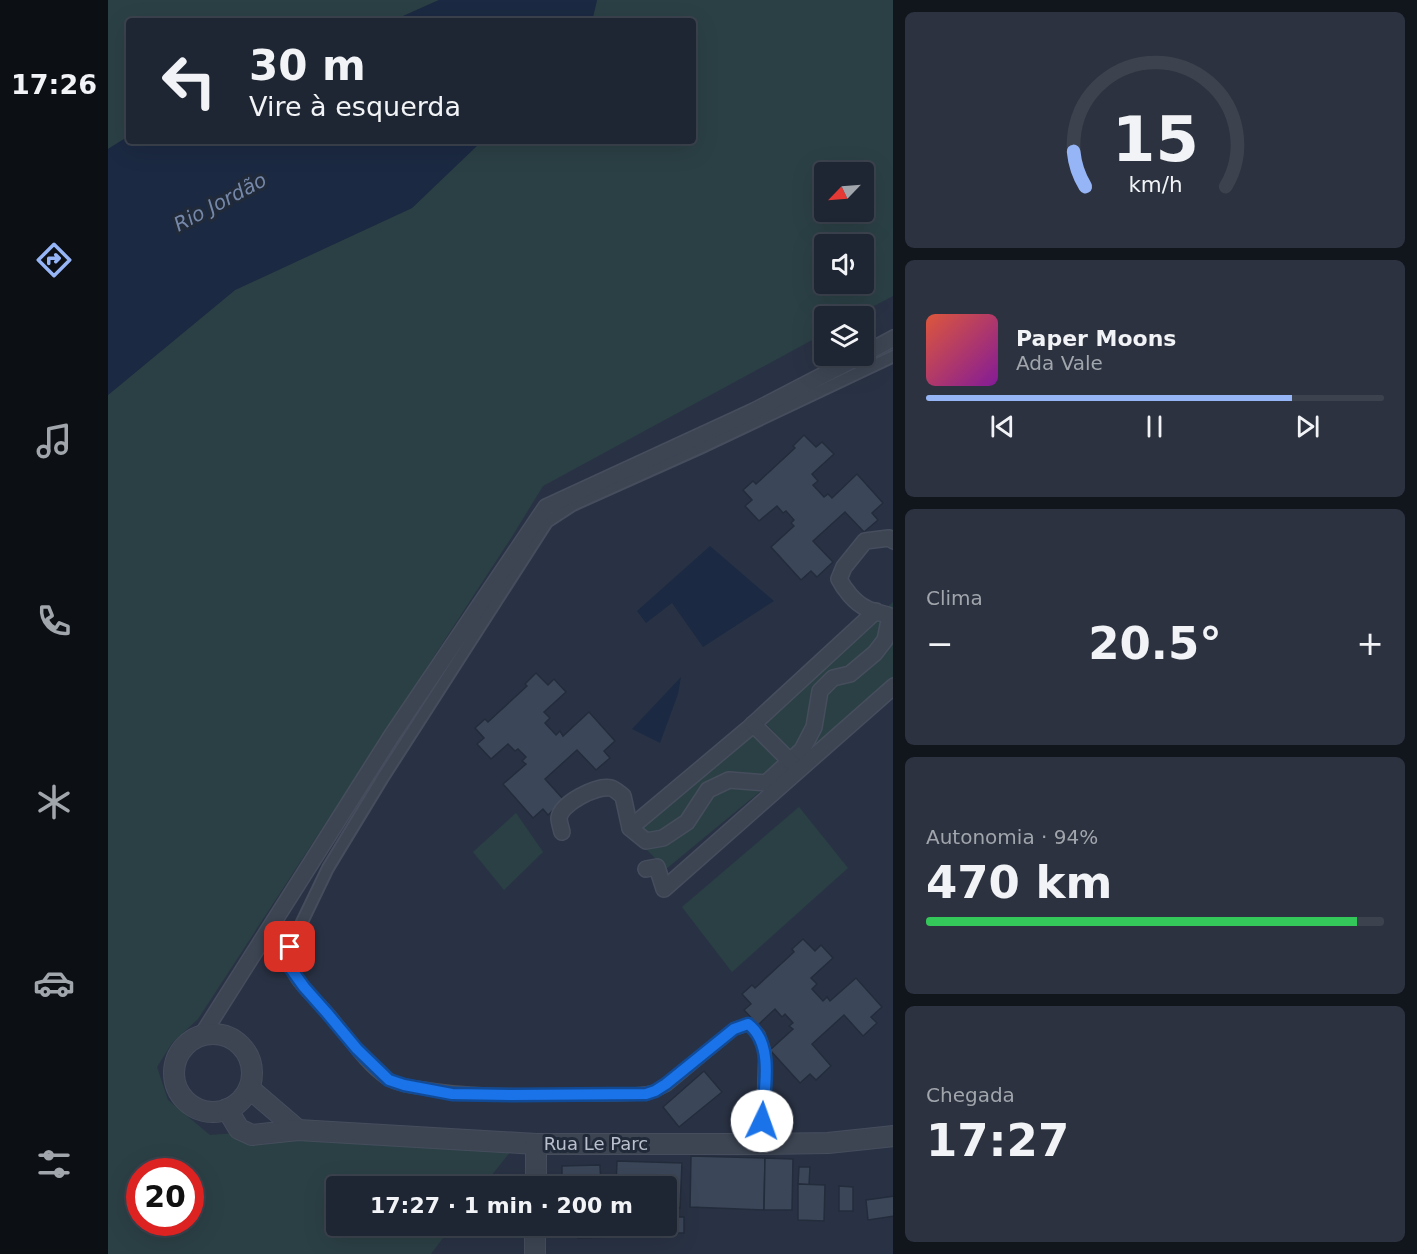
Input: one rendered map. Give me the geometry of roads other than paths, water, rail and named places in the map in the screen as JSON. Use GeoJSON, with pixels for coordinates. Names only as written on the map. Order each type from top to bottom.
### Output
{"type":"FeatureCollection","features":[{"type":"Feature","properties":{"kind":"street"},"geometry":{"type":"LineString","coordinates":[[874,349],[893,339]]}},
{"type":"Feature","properties":{"kind":"street"},"geometry":{"type":"LineString","coordinates":[[202,1035],[392,735],[546,507],[754,411],[841,366]]}},
{"type":"Feature","properties":{"kind":"street"},"geometry":{"type":"LineString","coordinates":[[562,832],[559,818],[564,809],[596,789],[612,788],[623,796],[630,828],[646,841],[663,838],[687,822],[708,790],[729,780],[766,783],[795,765],[814,727],[820,691],[832,678],[850,674],[875,653],[885,640],[890,616],[865,608],[844,589],[839,579],[844,567],[865,541],[889,538],[893,540]]}},
{"type":"Feature","properties":{"kind":"street"},"geometry":{"type":"LineString","coordinates":[[630,828],[753,724],[876,611]]}},
{"type":"Feature","properties":{"kind":"street"},"geometry":{"type":"LineString","coordinates":[[646,869],[657,867],[664,889],[795,765],[893,687]]}},
{"type":"Feature","properties":{"kind":"street"},"geometry":{"type":"LineString","coordinates":[[753,724],[795,765]]}},
{"type":"Feature","properties":{"kind":"street"},"geometry":{"type":"LineString","coordinates":[[202,1035],[226,1036],[242,1047],[251,1064],[252,1076],[249,1088],[243,1099],[232,1108],[220,1112],[206,1112],[194,1108],[183,1099],[176,1088],[173,1074],[175,1061],[181,1049],[202,1035]]}},
{"type":"Feature","properties":{"kind":"street"},"geometry":{"type":"LineString","coordinates":[[249,1088],[298,1130]]}},
{"type":"Feature","properties":{"kind":"street","name":"Rua Le Parc"},"geometry":{"type":"LineString","coordinates":[[227,1109],[239,1129],[252,1135],[298,1130],[536,1143],[762,1144],[828,1143],[893,1136]]}},
{"type":"Feature","properties":{"kind":"street"},"geometry":{"type":"LineString","coordinates":[[536,1143],[536,1176]]}},
{"type":"Feature","properties":{"kind":"street"},"geometry":{"type":"LineString","coordinates":[[535,1254],[536,1236]]}},
{"type":"Feature","properties":{"kind":"lane"},"geometry":{"type":"LineString","coordinates":[[762,1144],[765,1052],[759,1035],[748,1024],[734,1029],[666,1084],[646,1094],[452,1094],[404,1085],[389,1080],[378,1072],[304,987],[289,966],[288,959],[290,947],[334,858],[547,522],[573,505],[893,356]]}},
{"type":"Feature","properties":{"kind":"water"},"geometry":{"type":"Polygon","coordinates":[[[439,0],[597,0],[593,18],[399,18],[439,0]]]}},
{"type":"Feature","properties":{"kind":"water","name":"Rio Jordão"},"geometry":{"type":"Polygon","coordinates":[[[126,138],[126,144],[479,144],[412,208],[235,290],[108,395],[108,149],[126,138]]]}},
{"type":"Feature","properties":{"kind":"water"},"geometry":{"type":"Polygon","coordinates":[[[710,546],[774,601],[703,647],[672,603],[646,623],[637,611],[710,546]]]}},
{"type":"Feature","properties":{"kind":"water"},"geometry":{"type":"Polygon","coordinates":[[[681,677],[678,694],[660,743],[632,729],[681,677]]]}}]}
